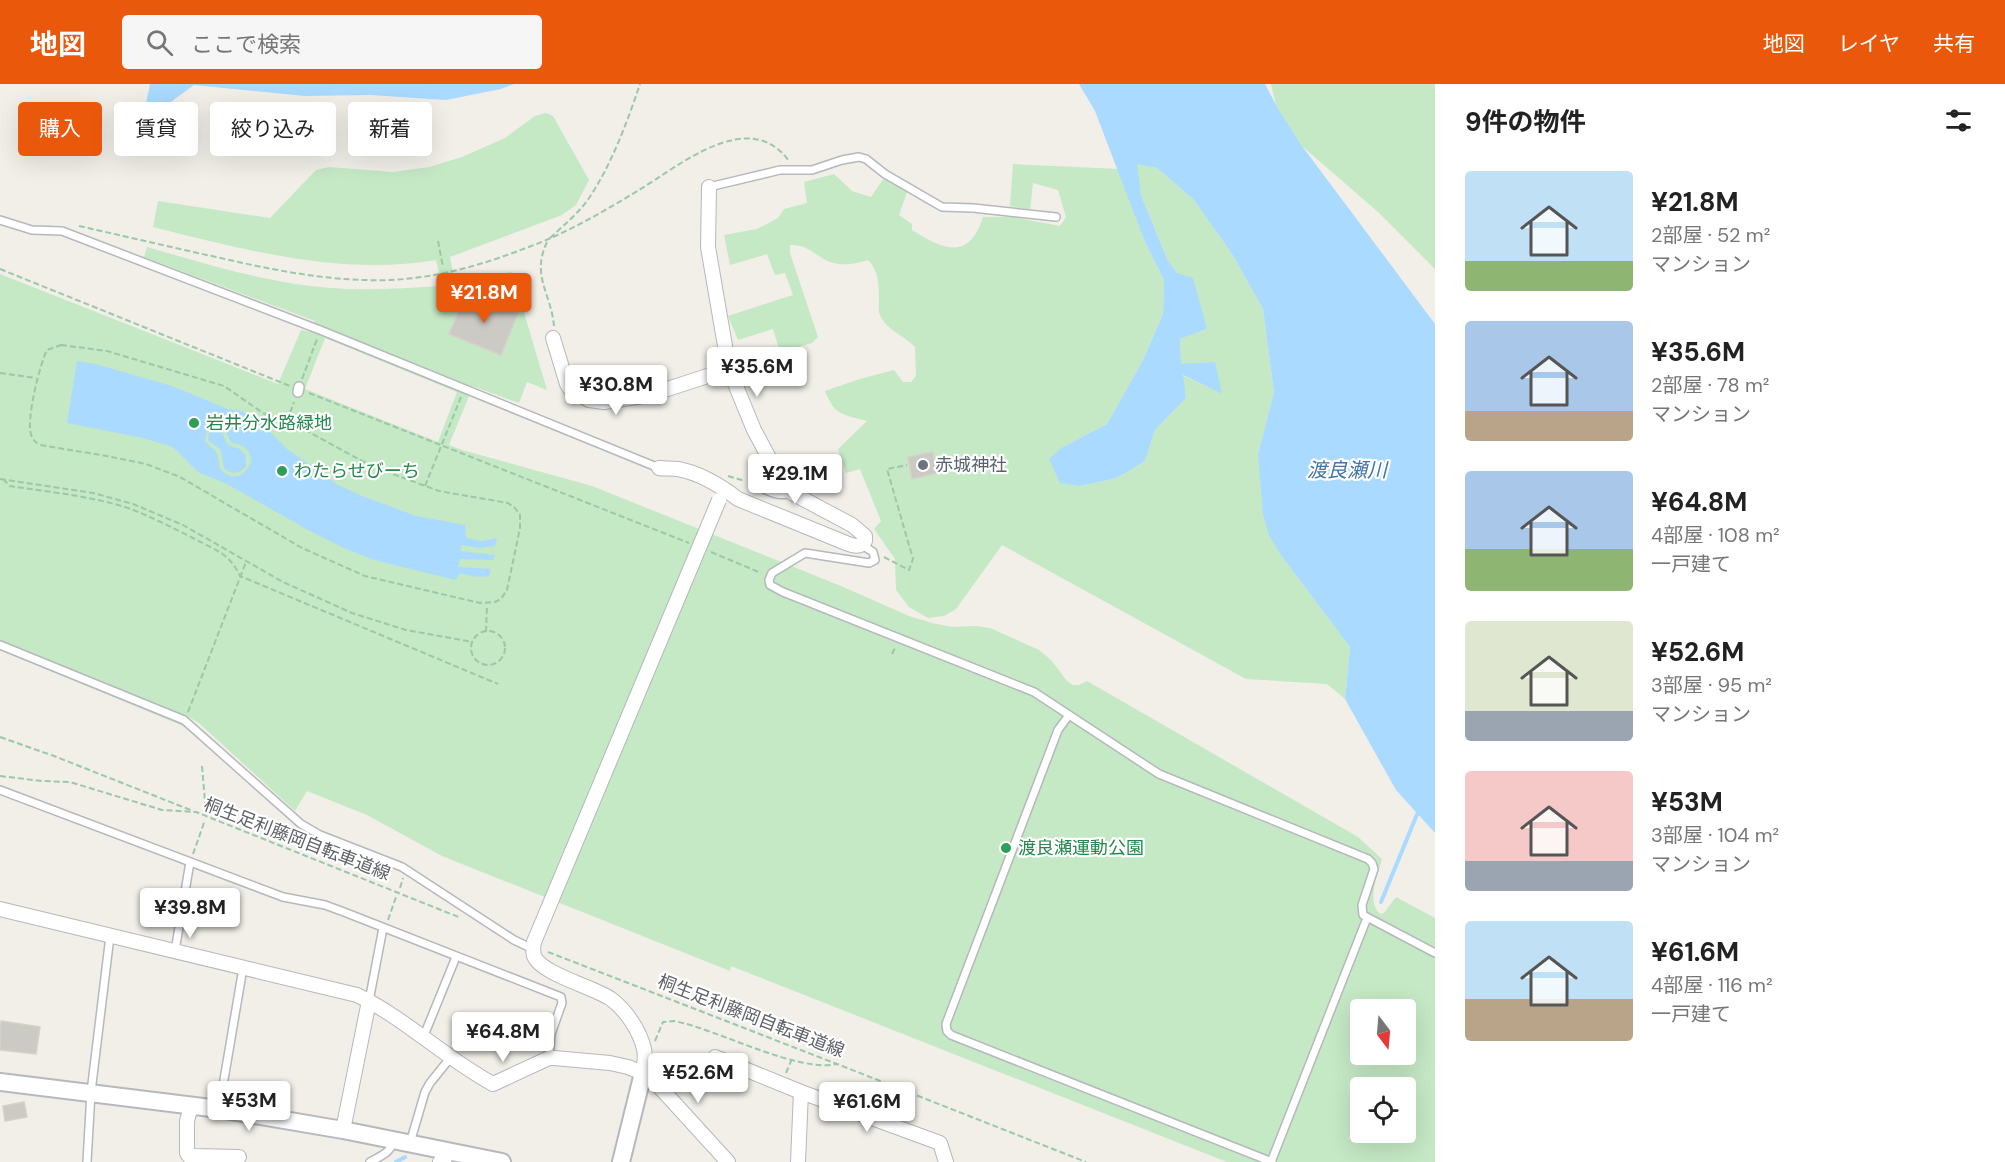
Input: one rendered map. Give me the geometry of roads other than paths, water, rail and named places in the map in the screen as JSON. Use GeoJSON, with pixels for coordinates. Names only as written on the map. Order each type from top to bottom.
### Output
{"type":"FeatureCollection","features":[{"type":"Feature","properties":{"kind":"street"},"geometry":{"type":"LineString","coordinates":[[709,186],[708,247],[729,369],[754,430],[775,469],[792,493],[861,532],[865,536],[868,549]]}},
{"type":"Feature","properties":{"kind":"street"},"geometry":{"type":"LineString","coordinates":[[553,338],[567,384],[578,394],[597,402],[649,395],[729,369]]}},
{"type":"Feature","properties":{"kind":"street"},"geometry":{"type":"LineString","coordinates":[[659,468],[677,469],[722,494],[846,543],[868,549]]}},
{"type":"Feature","properties":{"kind":"street"},"geometry":{"type":"LineString","coordinates":[[621,1162],[643,1073],[645,1051],[632,1022],[619,1006],[604,995],[548,969],[536,959],[537,947],[722,494]]}},
{"type":"Feature","properties":{"kind":"street"},"geometry":{"type":"LineString","coordinates":[[0,909],[357,995],[387,1010],[423,1038],[493,1084],[549,1058],[610,1063],[643,1073],[670,1096],[728,1162]]}},
{"type":"Feature","properties":{"kind":"street"},"geometry":{"type":"LineString","coordinates":[[343,1130],[369,1001]]}},
{"type":"Feature","properties":{"kind":"street"},"geometry":{"type":"LineString","coordinates":[[715,1057],[801,1092],[940,1143],[946,1162]]}},
{"type":"Feature","properties":{"kind":"street"},"geometry":{"type":"LineString","coordinates":[[0,1082],[219,1109],[410,1143],[444,1157],[501,1162]]}},
{"type":"Feature","properties":{"kind":"street"},"geometry":{"type":"LineString","coordinates":[[798,1162],[801,1092]]}},
{"type":"Feature","properties":{"kind":"street"},"geometry":{"type":"LineString","coordinates":[[190,1106],[187,1153],[194,1156],[240,1157]]}},
{"type":"Feature","properties":{"kind":"lane"},"geometry":{"type":"LineString","coordinates":[[709,186],[793,169],[812,170],[859,157],[866,159],[885,174],[942,207],[1056,217]]}},
{"type":"Feature","properties":{"kind":"lane"},"geometry":{"type":"LineString","coordinates":[[0,220],[33,230],[62,231],[332,335],[659,468]]}},
{"type":"Feature","properties":{"kind":"lane"},"geometry":{"type":"LineString","coordinates":[[753,484],[776,494],[792,493]]}},
{"type":"Feature","properties":{"kind":"lane"},"geometry":{"type":"LineString","coordinates":[[868,549],[875,560],[869,563],[805,553],[772,573],[769,580],[770,585],[1034,692],[1159,774],[1368,859],[1374,869],[1362,905],[1363,915],[1435,953]]}},
{"type":"Feature","properties":{"kind":"lane"},"geometry":{"type":"LineString","coordinates":[[0,645],[183,720],[301,824],[320,835],[406,869],[514,940],[537,947]]}},
{"type":"Feature","properties":{"kind":"lane"},"geometry":{"type":"LineString","coordinates":[[1069,715],[1059,730],[946,1024],[946,1031],[951,1035],[1271,1162],[1367,918]]}},
{"type":"Feature","properties":{"kind":"lane"},"geometry":{"type":"LineString","coordinates":[[0,790],[283,897],[325,905],[385,925],[456,957],[561,997],[562,1003],[551,1034],[549,1058]]}},
{"type":"Feature","properties":{"kind":"lane"},"geometry":{"type":"LineString","coordinates":[[175,951],[190,862]]}},
{"type":"Feature","properties":{"kind":"lane"},"geometry":{"type":"LineString","coordinates":[[369,1001],[385,925]]}},
{"type":"Feature","properties":{"kind":"lane"},"geometry":{"type":"LineString","coordinates":[[87,1162],[91,1092],[110,936]]}},
{"type":"Feature","properties":{"kind":"lane"},"geometry":{"type":"LineString","coordinates":[[423,1038],[456,957]]}},
{"type":"Feature","properties":{"kind":"lane"},"geometry":{"type":"LineString","coordinates":[[219,1109],[243,968]]}},
{"type":"Feature","properties":{"kind":"lane"},"geometry":{"type":"LineString","coordinates":[[410,1143],[425,1092],[451,1057]]}},
{"type":"Feature","properties":{"kind":"lane"},"geometry":{"type":"LineString","coordinates":[[370,1162],[388,1152],[392,1148],[393,1140]]}},
{"type":"Feature","properties":{"kind":"water"},"geometry":{"type":"Polygon","coordinates":[[[150,84],[514,84],[501,89],[446,100],[371,95],[305,96],[194,85],[171,102],[146,102],[150,84]]]}},
{"type":"Feature","properties":{"kind":"water","name":"渡良瀬川"},"geometry":{"type":"Polygon","coordinates":[[[1079,84],[1265,84],[1302,146],[1435,324],[1435,833],[1396,790],[1345,699],[1350,647],[1280,554],[1269,535],[1263,514],[1258,454],[1274,392],[1263,309],[1232,254],[1194,200],[1157,168],[1137,164],[1141,195],[1167,259],[1177,273],[1193,278],[1207,329],[1180,339],[1181,364],[1215,362],[1222,394],[1183,375],[1186,398],[1155,430],[1145,461],[1113,479],[1080,486],[1060,483],[1049,459],[1063,447],[1107,424],[1143,360],[1163,314],[1164,280],[1145,242],[1095,111],[1079,84]]]}},
{"type":"Feature","properties":{"kind":"water","name":"わたらせびーち"},"geometry":{"type":"Polygon","coordinates":[[[77,361],[172,386],[228,409],[242,411],[261,423],[287,449],[338,485],[416,516],[465,525],[466,538],[482,541],[497,538],[495,546],[480,548],[462,545],[460,551],[495,555],[493,560],[460,559],[458,567],[491,569],[489,577],[459,574],[456,580],[371,559],[308,530],[227,484],[198,472],[173,447],[143,438],[67,423],[77,361]],[[217,425],[207,430],[205,441],[216,452],[221,470],[230,476],[236,476],[247,470],[251,458],[244,447],[231,442],[224,429],[217,425]]]}},
{"type":"Feature","properties":{"kind":"water"},"geometry":{"type":"Polygon","coordinates":[[[216,429],[222,433],[228,445],[240,449],[246,455],[246,466],[241,471],[232,473],[224,468],[221,450],[208,440],[209,433],[216,429]]]}},
{"type":"Feature","properties":{"kind":"waterway"},"geometry":{"type":"LineString","coordinates":[[1381,902],[1418,812]]}},
{"type":"Feature","properties":{"kind":"waterway"},"geometry":{"type":"LineString","coordinates":[[396,1162],[405,1157]]}},
{"type":"Feature","properties":{"kind":"place","name":"岩井分水路緑地"},"geometry":{"type":"Point","coordinates":[194,423]}},
{"type":"Feature","properties":{"kind":"place","name":"赤城神社"},"geometry":{"type":"Point","coordinates":[923,465]}},
{"type":"Feature","properties":{"kind":"place","name":"わたらせびーち"},"geometry":{"type":"Point","coordinates":[282,471]}},
{"type":"Feature","properties":{"kind":"place","name":"渡良瀬運動公園"},"geometry":{"type":"Point","coordinates":[1006,848]}}]}
